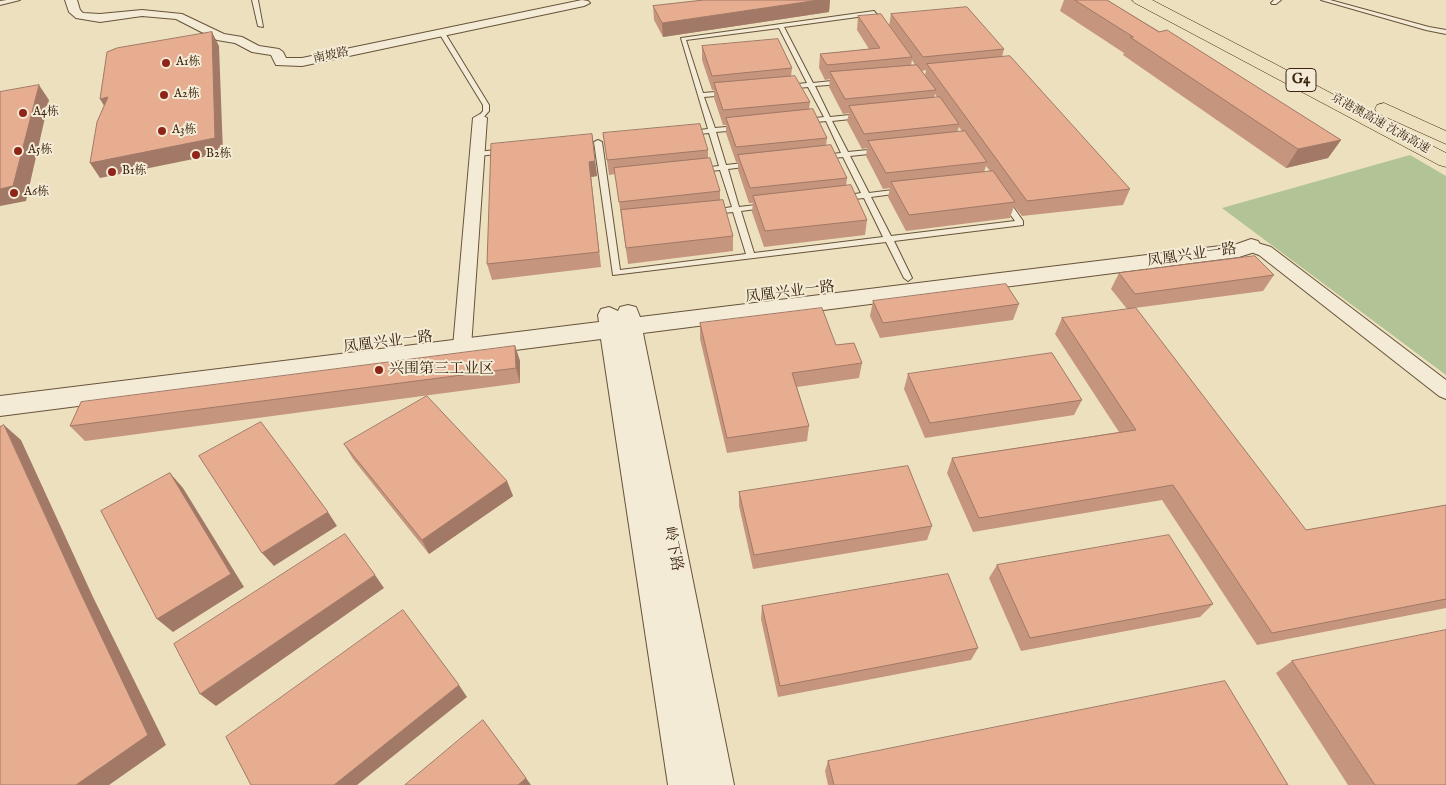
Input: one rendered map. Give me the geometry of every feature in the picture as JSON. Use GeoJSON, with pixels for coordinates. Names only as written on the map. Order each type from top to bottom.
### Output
{"type":"FeatureCollection","features":[{"type":"Feature","properties":{"kind":"highway"},"geometry":{"type":"LineString","coordinates":[[1140,0],[1446,161]]}},
{"type":"Feature","properties":{"kind":"highway","name":"京港澳高速 沈海高速"},"geometry":{"type":"LineString","coordinates":[[1157,0],[1446,161]]}},
{"type":"Feature","properties":{"kind":"highway","name":"京港澳高速 沈海高速"},"geometry":{"type":"LineString","coordinates":[[1306,68],[1446,145]]}},
{"type":"Feature","properties":{"kind":"highway"},"geometry":{"type":"LineString","coordinates":[[1356,96],[1446,138]]}},
{"type":"Feature","properties":{"kind":"street","name":"南坡路"},"geometry":{"type":"LineString","coordinates":[[71,0],[75,12],[80,16],[90,12],[100,18],[142,13],[178,16],[221,37],[238,40],[256,49],[275,52],[279,55],[280,62],[288,63],[302,62],[584,3]]}},
{"type":"Feature","properties":{"kind":"street"},"geometry":{"type":"LineString","coordinates":[[463,340],[480,118]]}},
{"type":"Feature","properties":{"kind":"street","name":"凤凰兴业一路"},"geometry":{"type":"LineString","coordinates":[[620,320],[908,278],[1229,239],[1251,246]]}},
{"type":"Feature","properties":{"kind":"street"},"geometry":{"type":"LineString","coordinates":[[1251,246],[1265,251],[1446,391]]}},
{"type":"Feature","properties":{"kind":"street","name":"凤凰兴业一路"},"geometry":{"type":"LineString","coordinates":[[0,392],[1239,250],[1251,246]]}},
{"type":"Feature","properties":{"kind":"street","name":"岭下路"},"geometry":{"type":"LineString","coordinates":[[620,320],[686,785]]}},
{"type":"Feature","properties":{"kind":"street","name":"岭下路"},"geometry":{"type":"LineString","coordinates":[[620,320],[716,785]]}},
{"type":"Feature","properties":{"kind":"street","name":"凤凰兴业一路"},"geometry":{"type":"LineString","coordinates":[[0,406],[463,340]]}},
{"type":"Feature","properties":{"kind":"lane"},"geometry":{"type":"LineString","coordinates":[[0,3],[17,0]]}},
{"type":"Feature","properties":{"kind":"lane"},"geometry":{"type":"LineString","coordinates":[[255,0],[261,26]]}},
{"type":"Feature","properties":{"kind":"lane"},"geometry":{"type":"LineString","coordinates":[[1324,0],[1428,29],[1446,32]]}},
{"type":"Feature","properties":{"kind":"lane"},"geometry":{"type":"LineString","coordinates":[[751,256],[683,39],[874,13],[885,29]]}},
{"type":"Feature","properties":{"kind":"lane"},"geometry":{"type":"LineString","coordinates":[[781,26],[908,278]]}},
{"type":"Feature","properties":{"kind":"lane"},"geometry":{"type":"LineString","coordinates":[[442,32],[486,105],[486,112],[480,118]]}},
{"type":"Feature","properties":{"kind":"lane"},"geometry":{"type":"LineString","coordinates":[[783,88],[849,81]]}},
{"type":"Feature","properties":{"kind":"lane"},"geometry":{"type":"LineString","coordinates":[[700,95],[737,92]]}},
{"type":"Feature","properties":{"kind":"lane"},"geometry":{"type":"LineString","coordinates":[[799,122],[865,115]]}},
{"type":"Feature","properties":{"kind":"lane"},"geometry":{"type":"LineString","coordinates":[[683,133],[750,127]]}},
{"type":"Feature","properties":{"kind":"lane"},"geometry":{"type":"LineString","coordinates":[[589,143],[608,141]]}},
{"type":"Feature","properties":{"kind":"lane"},"geometry":{"type":"LineString","coordinates":[[598,142],[616,272],[1020,223],[1001,195]]}},
{"type":"Feature","properties":{"kind":"lane"},"geometry":{"type":"LineString","coordinates":[[478,154],[515,150]]}},
{"type":"Feature","properties":{"kind":"lane"},"geometry":{"type":"LineString","coordinates":[[818,158],[885,151]]}},
{"type":"Feature","properties":{"kind":"lane"},"geometry":{"type":"LineString","coordinates":[[695,170],[761,164]]}},
{"type":"Feature","properties":{"kind":"lane"},"geometry":{"type":"LineString","coordinates":[[603,180],[612,179]]}},
{"type":"Feature","properties":{"kind":"lane"},"geometry":{"type":"LineString","coordinates":[[838,198],[914,190]]}},
{"type":"Feature","properties":{"kind":"lane"},"geometry":{"type":"LineString","coordinates":[[707,213],[773,205]]}},
{"type":"Feature","properties":{"kind":"lane"},"geometry":{"type":"LineString","coordinates":[[609,223],[619,222]]}},
{"type":"Feature","properties":{"kind":"green space"},"geometry":{"type":"Polygon","coordinates":[[[1410,155],[1446,176],[1446,375],[1222,208],[1410,155]]]}},
{"type":"Feature","properties":{"kind":"building"},"geometry":{"type":"Polygon","coordinates":[[[704,0],[819,0],[662,23],[653,6],[704,0]]]}},
{"type":"Feature","properties":{"kind":"building"},"geometry":{"type":"Polygon","coordinates":[[[1075,0],[1107,0],[1159,32],[1167,30],[1341,140],[1298,149],[1075,0]]]}},
{"type":"Feature","properties":{"kind":"building"},"geometry":{"type":"Polygon","coordinates":[[[967,7],[1004,49],[923,57],[891,14],[967,7]]]}},
{"type":"Feature","properties":{"kind":"building"},"geometry":{"type":"Polygon","coordinates":[[[881,14],[912,57],[827,65],[820,54],[880,48],[858,16],[881,14]]]}},
{"type":"Feature","properties":{"kind":"building"},"geometry":{"type":"Polygon","coordinates":[[[212,32],[215,138],[90,163],[97,122],[108,97],[100,99],[107,52],[117,48],[212,32]]]}},
{"type":"Feature","properties":{"kind":"building"},"geometry":{"type":"Polygon","coordinates":[[[778,39],[792,68],[712,76],[702,46],[778,39]]]}},
{"type":"Feature","properties":{"kind":"building"},"geometry":{"type":"Polygon","coordinates":[[[1010,56],[1130,189],[1027,201],[927,64],[1010,56]]]}},
{"type":"Feature","properties":{"kind":"building"},"geometry":{"type":"Polygon","coordinates":[[[917,65],[936,90],[845,99],[830,72],[917,65]]]}},
{"type":"Feature","properties":{"kind":"building"},"geometry":{"type":"Polygon","coordinates":[[[795,76],[810,102],[723,110],[714,83],[795,76]]]}},
{"type":"Feature","properties":{"kind":"building"},"geometry":{"type":"Polygon","coordinates":[[[39,85],[13,186],[0,189],[0,92],[39,85]]]}},
{"type":"Feature","properties":{"kind":"building"},"geometry":{"type":"Polygon","coordinates":[[[940,97],[959,124],[864,134],[849,106],[940,97]]]}},
{"type":"Feature","properties":{"kind":"building"},"geometry":{"type":"Polygon","coordinates":[[[813,109],[827,138],[736,147],[726,118],[813,109]]]}},
{"type":"Feature","properties":{"kind":"building"},"geometry":{"type":"Polygon","coordinates":[[[700,124],[708,150],[607,160],[603,133],[700,124]]]}},
{"type":"Feature","properties":{"kind":"building"},"geometry":{"type":"Polygon","coordinates":[[[965,131],[987,162],[886,173],[868,141],[965,131]]]}},
{"type":"Feature","properties":{"kind":"building"},"geometry":{"type":"Polygon","coordinates":[[[592,134],[595,161],[589,162],[599,252],[487,264],[491,144],[592,134]]]}},
{"type":"Feature","properties":{"kind":"building"},"geometry":{"type":"Polygon","coordinates":[[[831,145],[847,178],[750,188],[738,155],[831,145]]]}},
{"type":"Feature","properties":{"kind":"building"},"geometry":{"type":"Polygon","coordinates":[[[710,158],[720,191],[619,202],[614,168],[710,158]]]}},
{"type":"Feature","properties":{"kind":"building"},"geometry":{"type":"Polygon","coordinates":[[[993,171],[1015,202],[909,215],[891,182],[993,171]]]}},
{"type":"Feature","properties":{"kind":"building"},"geometry":{"type":"Polygon","coordinates":[[[851,185],[867,220],[765,231],[753,196],[851,185]]]}},
{"type":"Feature","properties":{"kind":"building"},"geometry":{"type":"Polygon","coordinates":[[[723,200],[733,236],[626,248],[621,210],[723,200]]]}},
{"type":"Feature","properties":{"kind":"building"},"geometry":{"type":"Polygon","coordinates":[[[1255,256],[1274,275],[1135,294],[1119,273],[1255,256]]]}},
{"type":"Feature","properties":{"kind":"building"},"geometry":{"type":"Polygon","coordinates":[[[1006,284],[1019,304],[883,323],[873,301],[1006,284]]]}},
{"type":"Feature","properties":{"kind":"building"},"geometry":{"type":"Polygon","coordinates":[[[822,308],[836,345],[854,343],[862,363],[792,373],[809,426],[727,438],[700,323],[822,308]]]}},
{"type":"Feature","properties":{"kind":"building"},"geometry":{"type":"Polygon","coordinates":[[[1136,308],[1306,530],[1446,505],[1446,599],[1272,633],[1173,485],[979,518],[952,458],[1136,430],[1062,318],[1136,308]]]}},
{"type":"Feature","properties":{"kind":"building"},"geometry":{"type":"Polygon","coordinates":[[[515,346],[516,368],[70,426],[81,402],[515,346]]]}},
{"type":"Feature","properties":{"kind":"building"},"geometry":{"type":"Polygon","coordinates":[[[1052,353],[1082,400],[930,423],[908,374],[1052,353]]]}},
{"type":"Feature","properties":{"kind":"building"},"geometry":{"type":"Polygon","coordinates":[[[427,396],[507,481],[422,540],[344,444],[427,396]]]}},
{"type":"Feature","properties":{"kind":"building"},"geometry":{"type":"Polygon","coordinates":[[[261,422],[328,512],[262,553],[199,456],[261,422]]]}},
{"type":"Feature","properties":{"kind":"building"},"geometry":{"type":"Polygon","coordinates":[[[4,425],[148,735],[76,785],[0,785],[0,427],[4,425]]]}},
{"type":"Feature","properties":{"kind":"building"},"geometry":{"type":"Polygon","coordinates":[[[908,466],[932,526],[754,555],[739,492],[908,466]]]}},
{"type":"Feature","properties":{"kind":"building"},"geometry":{"type":"Polygon","coordinates":[[[170,473],[231,574],[157,619],[101,511],[170,473]]]}},
{"type":"Feature","properties":{"kind":"building"},"geometry":{"type":"Polygon","coordinates":[[[345,534],[375,575],[200,694],[174,644],[345,534]]]}},
{"type":"Feature","properties":{"kind":"building"},"geometry":{"type":"Polygon","coordinates":[[[1169,535],[1213,604],[1030,638],[997,565],[1169,535]]]}},
{"type":"Feature","properties":{"kind":"building"},"geometry":{"type":"Polygon","coordinates":[[[948,574],[978,648],[780,686],[762,606],[948,574]]]}},
{"type":"Feature","properties":{"kind":"building"},"geometry":{"type":"Polygon","coordinates":[[[403,610],[459,685],[334,785],[251,785],[226,737],[403,610]]]}},
{"type":"Feature","properties":{"kind":"building"},"geometry":{"type":"Polygon","coordinates":[[[1446,630],[1446,785],[1375,785],[1292,661],[1446,630]]]}},
{"type":"Feature","properties":{"kind":"building"},"geometry":{"type":"Polygon","coordinates":[[[1225,681],[1288,785],[834,785],[828,761],[1225,681]]]}},
{"type":"Feature","properties":{"kind":"building"},"geometry":{"type":"Polygon","coordinates":[[[483,720],[526,778],[518,785],[405,785],[483,720]]]}},
{"type":"Feature","properties":{"kind":"place","name":"A1栋"},"geometry":{"type":"Point","coordinates":[166,63]}},
{"type":"Feature","properties":{"kind":"place","name":"A2栋"},"geometry":{"type":"Point","coordinates":[164,95]}},
{"type":"Feature","properties":{"kind":"place","name":"A4栋"},"geometry":{"type":"Point","coordinates":[23,113]}},
{"type":"Feature","properties":{"kind":"place","name":"A3栋"},"geometry":{"type":"Point","coordinates":[162,131]}},
{"type":"Feature","properties":{"kind":"place","name":"A5栋"},"geometry":{"type":"Point","coordinates":[18,151]}},
{"type":"Feature","properties":{"kind":"place","name":"B2栋"},"geometry":{"type":"Point","coordinates":[196,155]}},
{"type":"Feature","properties":{"kind":"place","name":"B1栋"},"geometry":{"type":"Point","coordinates":[112,172]}},
{"type":"Feature","properties":{"kind":"place","name":"A6栋"},"geometry":{"type":"Point","coordinates":[14,193]}},
{"type":"Feature","properties":{"kind":"place","name":"兴围第三工业区"},"geometry":{"type":"Point","coordinates":[379,370]}}]}
